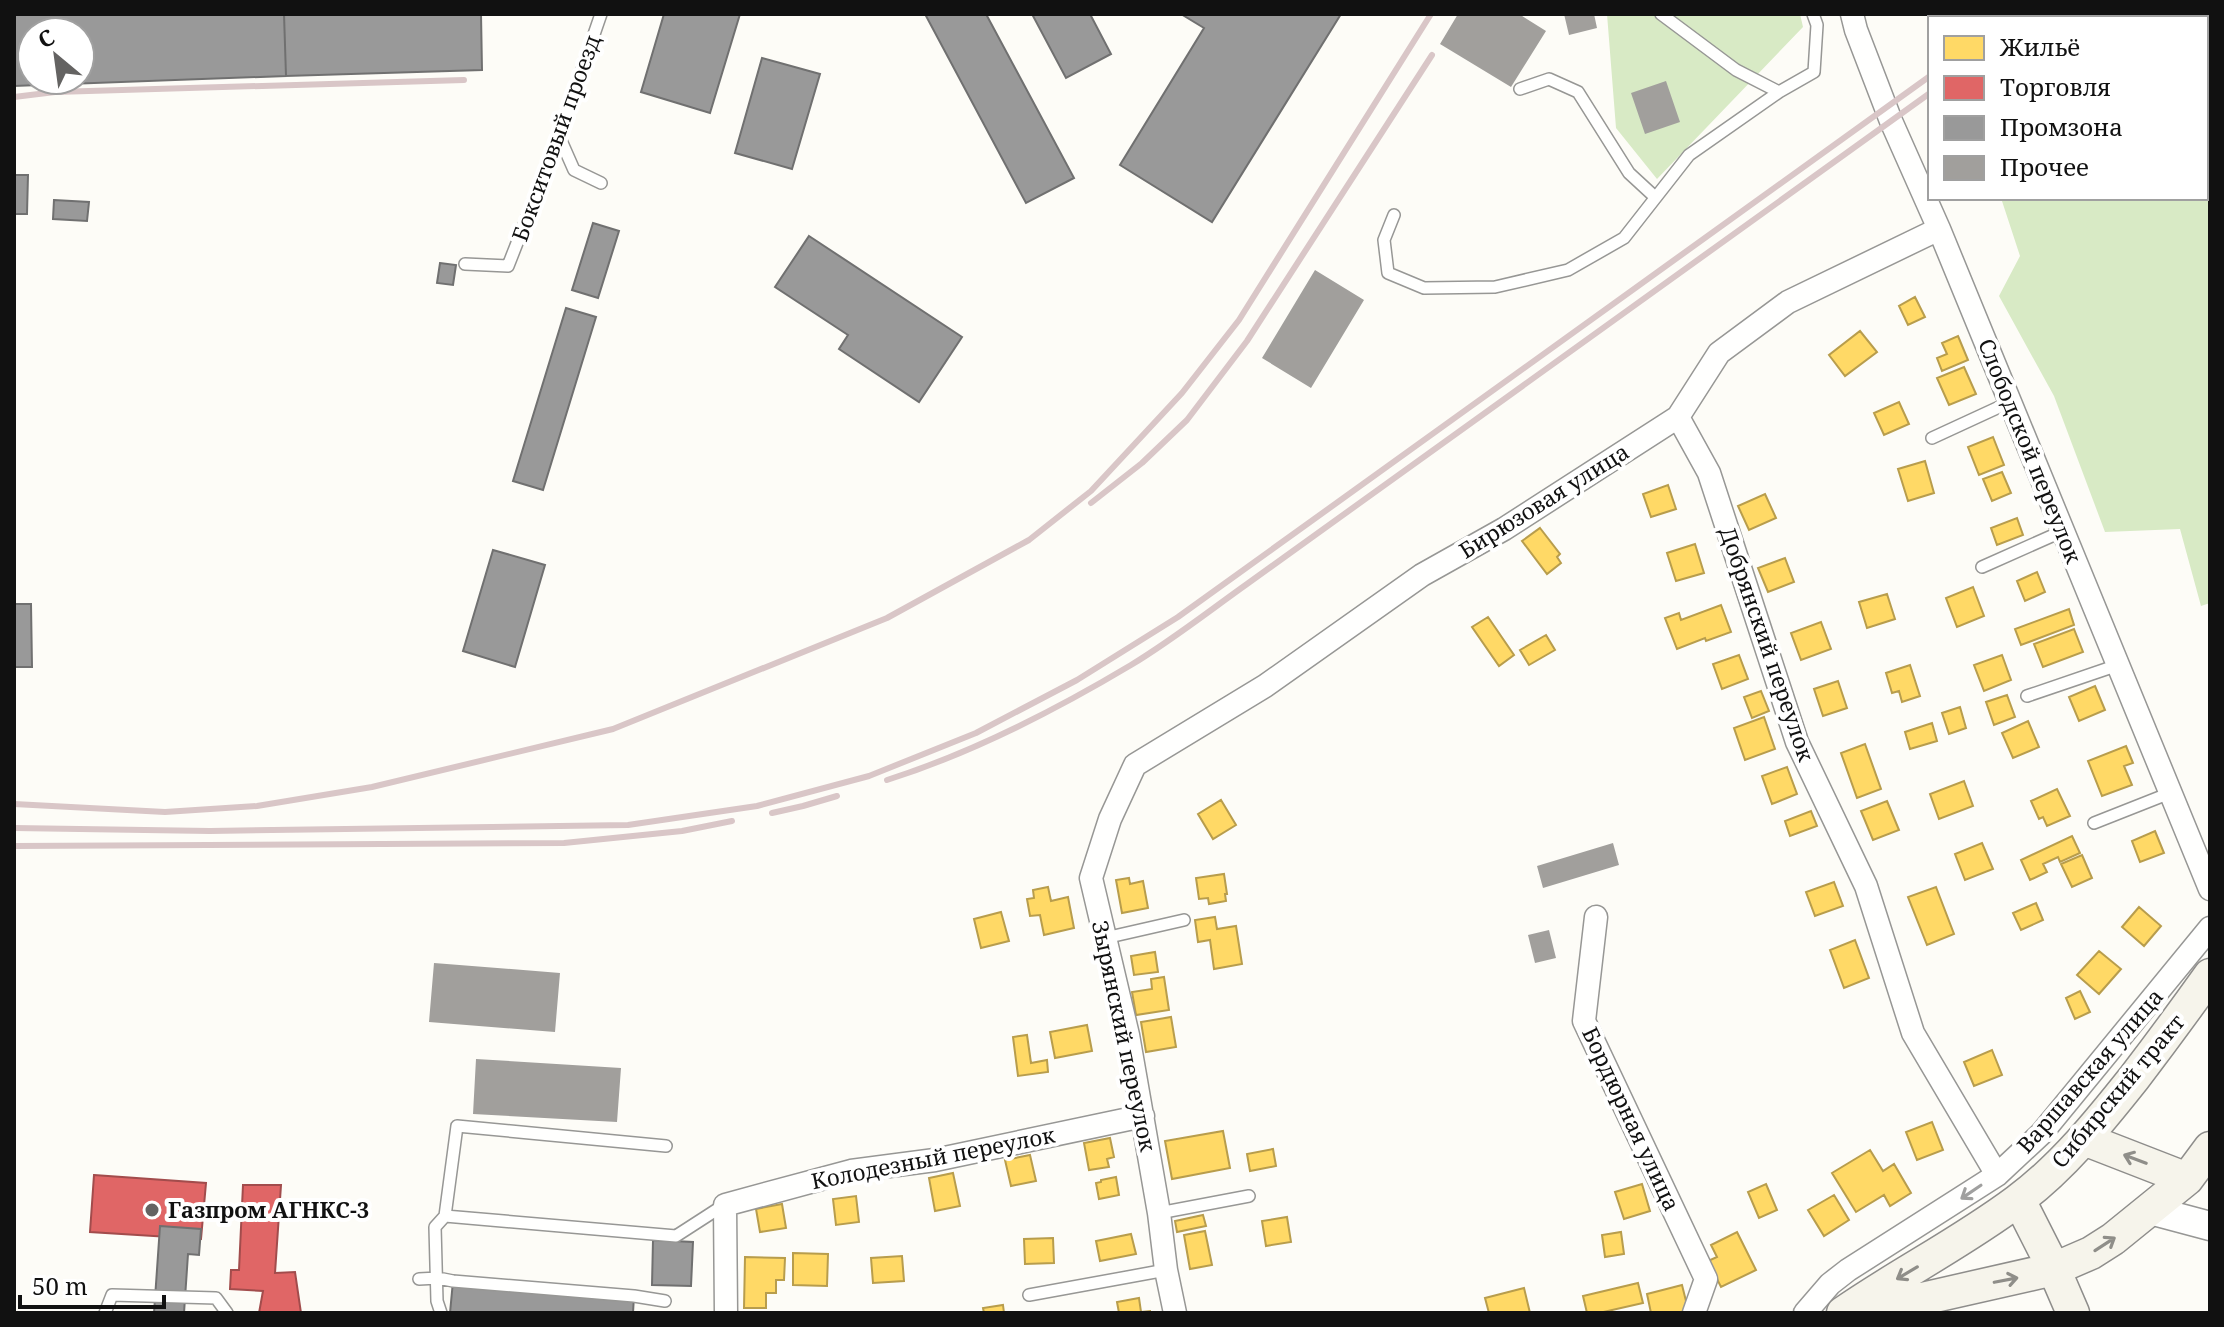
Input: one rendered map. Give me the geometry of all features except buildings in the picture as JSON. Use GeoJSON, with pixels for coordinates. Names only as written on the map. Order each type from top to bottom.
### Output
{"type":"FeatureCollection","features":[{"type":"Feature","properties":{"kind":"main road","name":"Сибирский тракт"},"geometry":{"type":"LineString","coordinates":[[2019,1200],[2084,1139],[2169,1033],[2210,975]]}},
{"type":"Feature","properties":{"kind":"main road"},"geometry":{"type":"LineString","coordinates":[[2169,1033],[2210,1003]]}},
{"type":"Feature","properties":{"kind":"main road"},"geometry":{"type":"LineString","coordinates":[[2084,1139],[2198,1182]]}},
{"type":"Feature","properties":{"kind":"main road"},"geometry":{"type":"LineString","coordinates":[[1877,1313],[1928,1297],[2054,1269],[2091,1253],[2150,1210],[2198,1182],[2210,1148]]}},
{"type":"Feature","properties":{"kind":"main road"},"geometry":{"type":"LineString","coordinates":[[1843,1313],[2019,1200],[2073,1313]]}},
{"type":"Feature","properties":{"kind":"street","name":"Слободской переулок"},"geometry":{"type":"LineString","coordinates":[[1852,14],[1891,121],[1939,229],[2210,889]]}},
{"type":"Feature","properties":{"kind":"street","name":"Бирюзовая улица"},"geometry":{"type":"LineString","coordinates":[[1135,765],[1265,686],[1422,575],[1504,529],[1678,417],[1719,353],[1788,302],[1939,229]]}},
{"type":"Feature","properties":{"kind":"street","name":"Добрянский переулок"},"geometry":{"type":"LineString","coordinates":[[1678,417],[1709,473],[1797,742],[1866,886],[1913,1033],[1997,1175]]}},
{"type":"Feature","properties":{"kind":"street","name":"Зырянский переулок"},"geometry":{"type":"LineString","coordinates":[[1135,765],[1110,819],[1091,878],[1128,1035],[1175,1313]]}},
{"type":"Feature","properties":{"kind":"street","name":"Бордюрная улица"},"geometry":{"type":"LineString","coordinates":[[1596,917],[1584,1021],[1706,1279],[1694,1313]]}},
{"type":"Feature","properties":{"kind":"street","name":"Варшавская улица"},"geometry":{"type":"LineString","coordinates":[[1805,1313],[1830,1284],[1848,1270],[1997,1175],[2041,1134],[2210,928]]}},
{"type":"Feature","properties":{"kind":"street","name":"Колодезный переулок"},"geometry":{"type":"LineString","coordinates":[[725,1205],[851,1171],[935,1160],[1143,1116]]}},
{"type":"Feature","properties":{"kind":"street"},"geometry":{"type":"LineString","coordinates":[[725,1205],[726,1313]]}},
{"type":"Feature","properties":{"kind":"street"},"geometry":{"type":"LineString","coordinates":[[2150,1210],[2210,1226]]}},
{"type":"Feature","properties":{"kind":"lane","name":"Бокситовый проезд"},"geometry":{"type":"LineString","coordinates":[[465,264],[508,266],[559,136],[601,14]]}},
{"type":"Feature","properties":{"kind":"lane"},"geometry":{"type":"LineString","coordinates":[[1661,14],[1736,70],[1779,92]]}},
{"type":"Feature","properties":{"kind":"lane"},"geometry":{"type":"LineString","coordinates":[[1394,215],[1384,240],[1388,273],[1424,288],[1495,287],[1568,270],[1624,238],[1689,155],[1779,92],[1814,72],[1817,25],[1813,14]]}},
{"type":"Feature","properties":{"kind":"lane"},"geometry":{"type":"LineString","coordinates":[[1520,89],[1549,79],[1578,92],[1629,173],[1655,197]]}},
{"type":"Feature","properties":{"kind":"lane"},"geometry":{"type":"LineString","coordinates":[[559,136],[574,170],[601,183]]}},
{"type":"Feature","properties":{"kind":"lane"},"geometry":{"type":"LineString","coordinates":[[1932,438],[2010,402]]}},
{"type":"Feature","properties":{"kind":"lane"},"geometry":{"type":"LineString","coordinates":[[1982,567],[2063,531]]}},
{"type":"Feature","properties":{"kind":"lane"},"geometry":{"type":"LineString","coordinates":[[2027,696],[2118,665]]}},
{"type":"Feature","properties":{"kind":"lane"},"geometry":{"type":"LineString","coordinates":[[2094,823],[2170,793]]}},
{"type":"Feature","properties":{"kind":"lane"},"geometry":{"type":"LineString","coordinates":[[1105,938],[1184,920]]}},
{"type":"Feature","properties":{"kind":"lane"},"geometry":{"type":"LineString","coordinates":[[441,1313],[437,1301],[435,1227],[445,1216],[457,1126],[666,1146]]}},
{"type":"Feature","properties":{"kind":"lane"},"geometry":{"type":"LineString","coordinates":[[1159,1213],[1249,1196]]}},
{"type":"Feature","properties":{"kind":"lane"},"geometry":{"type":"LineString","coordinates":[[445,1216],[676,1236],[725,1205]]}},
{"type":"Feature","properties":{"kind":"lane"},"geometry":{"type":"LineString","coordinates":[[1029,1295],[1166,1270]]}},
{"type":"Feature","properties":{"kind":"lane"},"geometry":{"type":"LineString","coordinates":[[419,1279],[438,1278],[665,1301]]}},
{"type":"Feature","properties":{"kind":"lane"},"geometry":{"type":"LineString","coordinates":[[105,1313],[112,1295],[216,1298],[227,1313]]}},
{"type":"Feature","properties":{"kind":"green space"},"geometry":{"type":"Polygon","coordinates":[[[1607,14],[1800,14],[1803,27],[1657,179],[1616,128],[1607,14]]]}},
{"type":"Feature","properties":{"kind":"green space"},"geometry":{"type":"Polygon","coordinates":[[[2210,14],[2210,603],[2201,606],[2180,529],[2105,532],[2054,396],[1999,296],[2020,256],[2002,200],[2208,200],[2208,16],[2138,16],[2210,14]]]}},
{"type":"Feature","properties":{"kind":"railway"},"geometry":{"type":"LineString","coordinates":[[14,804],[165,812],[257,806],[372,787],[613,729],[887,618],[1029,540],[1091,491],[1182,393],[1239,320],[1431,14]]}},
{"type":"Feature","properties":{"kind":"railway"},"geometry":{"type":"LineString","coordinates":[[1091,503],[1142,463],[1187,420],[1247,341],[1432,55]]}},
{"type":"Feature","properties":{"kind":"railway"},"geometry":{"type":"LineString","coordinates":[[14,828],[210,831],[628,825],[757,806],[869,776],[976,733],[1077,680],[1178,617],[1928,77]]}},
{"type":"Feature","properties":{"kind":"railway"},"geometry":{"type":"LineString","coordinates":[[14,97],[55,92],[464,80]]}},
{"type":"Feature","properties":{"kind":"railway"},"geometry":{"type":"LineString","coordinates":[[887,780],[1012,730],[1146,656],[1928,94]]}},
{"type":"Feature","properties":{"kind":"railway"},"geometry":{"type":"LineString","coordinates":[[772,813],[837,796]]}},
{"type":"Feature","properties":{"kind":"railway"},"geometry":{"type":"LineString","coordinates":[[14,846],[564,843],[682,831],[732,821]]}},
{"type":"Feature","properties":{"kind":"place","name":"Газпром АГНКС-3"},"geometry":{"type":"Point","coordinates":[152,1210]}}]}
